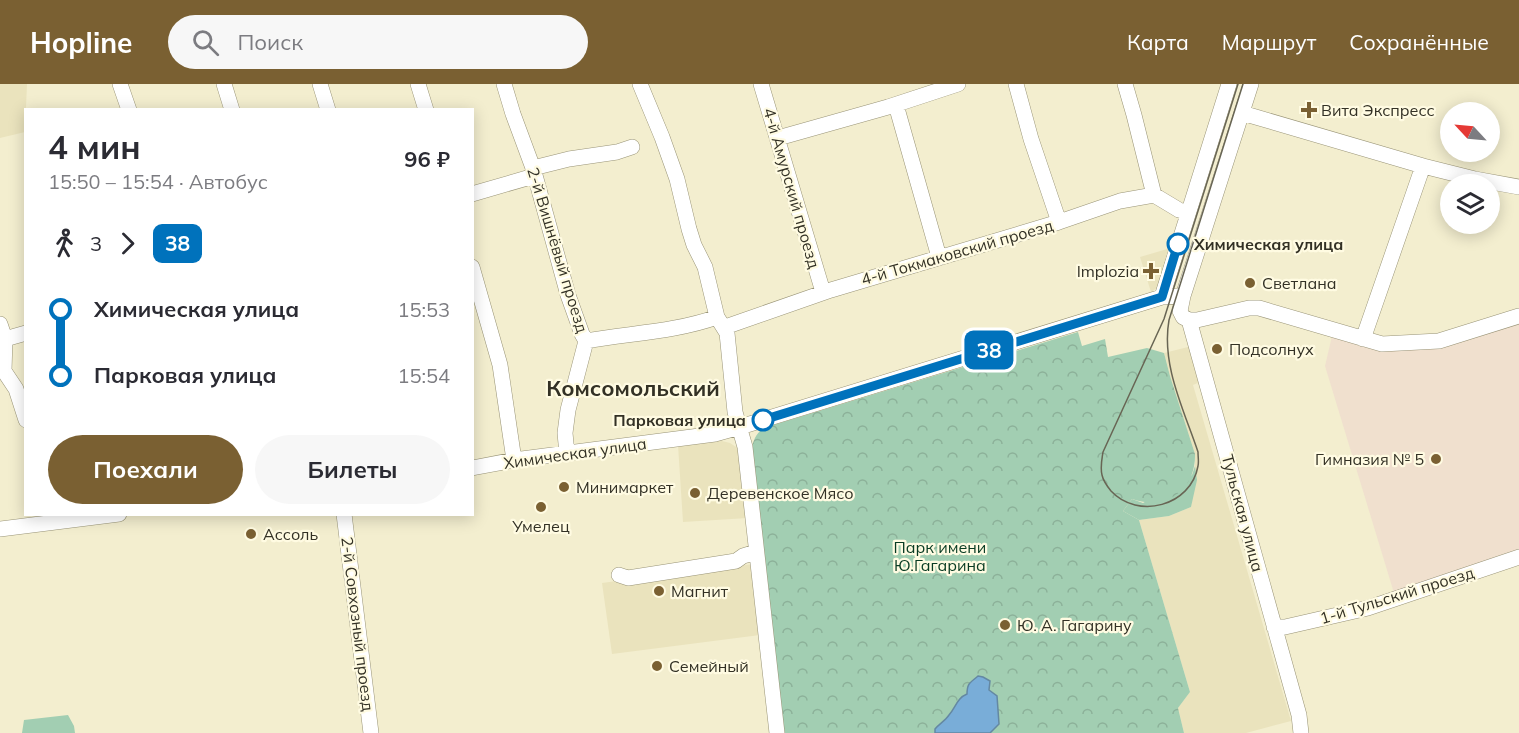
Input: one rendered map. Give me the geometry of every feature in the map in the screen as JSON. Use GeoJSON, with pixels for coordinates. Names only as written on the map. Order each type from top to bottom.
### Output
{"type":"FeatureCollection","features":[{"type":"Feature","properties":{"kind":"street"},"geometry":{"type":"LineString","coordinates":[[120,84],[128,108]]}},
{"type":"Feature","properties":{"kind":"street"},"geometry":{"type":"LineString","coordinates":[[224,84],[231,108]]}},
{"type":"Feature","properties":{"kind":"street"},"geometry":{"type":"LineString","coordinates":[[320,84],[327,108]]}},
{"type":"Feature","properties":{"kind":"street"},"geometry":{"type":"LineString","coordinates":[[418,84],[425,108]]}},
{"type":"Feature","properties":{"kind":"street","name":"2-й Вишнёвый проезд"},"geometry":{"type":"LineString","coordinates":[[504,84],[533,172],[568,295],[586,341],[568,411],[565,433],[567,454]]}},
{"type":"Feature","properties":{"kind":"street"},"geometry":{"type":"LineString","coordinates":[[640,84],[677,179],[694,245],[705,267],[721,322],[727,333],[735,412],[745,447],[777,733]]}},
{"type":"Feature","properties":{"kind":"street","name":"4-й Амурский проезд"},"geometry":{"type":"LineString","coordinates":[[761,84],[824,292]]}},
{"type":"Feature","properties":{"kind":"street"},"geometry":{"type":"LineString","coordinates":[[778,138],[896,105],[958,84]]}},
{"type":"Feature","properties":{"kind":"street"},"geometry":{"type":"LineString","coordinates":[[1016,84],[1030,140],[1059,222]]}},
{"type":"Feature","properties":{"kind":"street"},"geometry":{"type":"LineString","coordinates":[[1125,84],[1154,195],[1188,213]]}},
{"type":"Feature","properties":{"kind":"street"},"geometry":{"type":"LineString","coordinates":[[1229,84],[1162,297],[1183,296],[1251,84]]}},
{"type":"Feature","properties":{"kind":"street"},"geometry":{"type":"LineString","coordinates":[[896,105],[939,257]]}},
{"type":"Feature","properties":{"kind":"street"},"geometry":{"type":"LineString","coordinates":[[1242,113],[1423,166],[1519,187]]}},
{"type":"Feature","properties":{"kind":"street"},"geometry":{"type":"LineString","coordinates":[[474,193],[569,159],[617,152],[632,147]]}},
{"type":"Feature","properties":{"kind":"street"},"geometry":{"type":"LineString","coordinates":[[1363,339],[1423,166]]}},
{"type":"Feature","properties":{"kind":"street","name":"4-й Токмаковский проезд"},"geometry":{"type":"LineString","coordinates":[[586,341],[662,331],[706,321],[721,322],[999,241],[1120,201],[1154,195]]}},
{"type":"Feature","properties":{"kind":"street"},"geometry":{"type":"LineString","coordinates":[[474,274],[499,359],[514,460]]}},
{"type":"Feature","properties":{"kind":"street","name":"Тульская улица"},"geometry":{"type":"LineString","coordinates":[[1183,296],[1180,311],[1189,320],[1299,715],[1301,733]]}},
{"type":"Feature","properties":{"kind":"street","name":"Химическая улица"},"geometry":{"type":"LineString","coordinates":[[474,468],[514,460],[715,434],[1162,297]]}},
{"type":"Feature","properties":{"kind":"street"},"geometry":{"type":"LineString","coordinates":[[1189,320],[1259,308],[1382,344],[1439,341],[1519,316]]}},
{"type":"Feature","properties":{"kind":"street"},"geometry":{"type":"LineString","coordinates":[[0,324],[4,371],[16,389],[24,414]]}},
{"type":"Feature","properties":{"kind":"street"},"geometry":{"type":"LineString","coordinates":[[3,341],[24,334]]}},
{"type":"Feature","properties":{"kind":"street"},"geometry":{"type":"LineString","coordinates":[[0,529],[57,518],[88,516]]}},
{"type":"Feature","properties":{"kind":"street","name":"2-й Совхозный проезд"},"geometry":{"type":"LineString","coordinates":[[344,516],[371,733]]}},
{"type":"Feature","properties":{"kind":"street"},"geometry":{"type":"LineString","coordinates":[[619,575],[628,578],[682,570],[735,561],[756,552]]}},
{"type":"Feature","properties":{"kind":"street","name":"1-й Тульский проезд"},"geometry":{"type":"LineString","coordinates":[[1274,627],[1285,627],[1368,608],[1519,557]]}},
{"type":"Feature","properties":{"kind":"shaded area"},"geometry":{"type":"Polygon","coordinates":[[[0,84],[27,84],[24,132],[0,138],[0,84]]]}},
{"type":"Feature","properties":{"kind":"shaded area"},"geometry":{"type":"Polygon","coordinates":[[[1174,247],[1157,288],[1151,292],[1140,257],[1174,247]]]}},
{"type":"Feature","properties":{"kind":"shaded area","name":"Гимназия № 5"},"geometry":{"type":"Polygon","coordinates":[[[1519,320],[1519,552],[1394,593],[1325,366],[1332,336],[1379,349],[1519,320]]]}},
{"type":"Feature","properties":{"kind":"shaded area"},"geometry":{"type":"Polygon","coordinates":[[[1192,346],[1200,382],[1193,385],[1291,721],[1246,733],[1184,733],[1178,708],[1190,692],[1139,520],[1169,516],[1191,507],[1195,454],[1164,353],[1192,346]]]}},
{"type":"Feature","properties":{"kind":"shaded area"},"geometry":{"type":"Polygon","coordinates":[[[718,440],[730,443],[739,449],[748,518],[683,522],[678,445],[718,440]]]}},
{"type":"Feature","properties":{"kind":"shaded area"},"geometry":{"type":"Polygon","coordinates":[[[753,564],[760,635],[612,654],[602,583],[624,580],[625,582],[753,564]]]}},
{"type":"Feature","properties":{"kind":"green space","name":"Парк имени Ю.Гагарина"},"geometry":{"type":"Polygon","coordinates":[[[1078,332],[1082,346],[1105,339],[1108,357],[1147,348],[1164,353],[1195,454],[1190,478],[1177,494],[1167,500],[1156,502],[1132,499],[1123,511],[1139,520],[1190,692],[1178,708],[1184,733],[784,733],[751,452],[758,433],[763,428],[1078,332]]]}},
{"type":"Feature","properties":{"kind":"green space"},"geometry":{"type":"Polygon","coordinates":[[[1195,466],[1197,480],[1191,507],[1169,516],[1139,520],[1123,511],[1132,499],[1143,503],[1192,475],[1195,466]]]}},
{"type":"Feature","properties":{"kind":"green space"},"geometry":{"type":"Polygon","coordinates":[[[68,715],[75,733],[22,733],[24,720],[68,715]]]}},
{"type":"Feature","properties":{"kind":"water"},"geometry":{"type":"Polygon","coordinates":[[[978,676],[990,681],[989,690],[997,696],[999,724],[990,733],[935,733],[935,729],[967,694],[968,685],[978,676]]]}},
{"type":"Feature","properties":{"kind":"tram line"},"geometry":{"type":"LineString","coordinates":[[1238,84],[1164,319],[1103,452],[1101,469],[1105,483],[1122,500],[1135,505],[1149,506],[1175,499],[1193,480],[1198,466],[1198,452],[1171,370],[1167,337],[1169,320],[1243,84]]}},
{"type":"Feature","properties":{"kind":"bus line","name":"38"},"geometry":{"type":"LineString","coordinates":[[763,420],[1162,297],[1178,244]]}},
{"type":"Feature","properties":{"kind":"place","name":"Вита Экспресс"},"geometry":{"type":"Point","coordinates":[1309,110]}},
{"type":"Feature","properties":{"kind":"place","name":"Химическая улица"},"geometry":{"type":"Point","coordinates":[1178,244]}},
{"type":"Feature","properties":{"kind":"place","name":"Implozia"},"geometry":{"type":"Point","coordinates":[1151,271]}},
{"type":"Feature","properties":{"kind":"place","name":"Светлана"},"geometry":{"type":"Point","coordinates":[1250,283]}},
{"type":"Feature","properties":{"kind":"place","name":"Подсолнух"},"geometry":{"type":"Point","coordinates":[1217,349]}},
{"type":"Feature","properties":{"kind":"place","name":"Парковая улица"},"geometry":{"type":"Point","coordinates":[763,420]}},
{"type":"Feature","properties":{"kind":"place","name":"Гимназия № 5"},"geometry":{"type":"Point","coordinates":[1436,459]}},
{"type":"Feature","properties":{"kind":"place","name":"Минимаркет"},"geometry":{"type":"Point","coordinates":[564,487]}},
{"type":"Feature","properties":{"kind":"place","name":"Деревенское Мясо"},"geometry":{"type":"Point","coordinates":[695,493]}},
{"type":"Feature","properties":{"kind":"place","name":"Умелец"},"geometry":{"type":"Point","coordinates":[541,507]}},
{"type":"Feature","properties":{"kind":"place","name":"Ассоль"},"geometry":{"type":"Point","coordinates":[251,534]}},
{"type":"Feature","properties":{"kind":"place","name":"Магнит"},"geometry":{"type":"Point","coordinates":[659,591]}},
{"type":"Feature","properties":{"kind":"place","name":"Ю. А. Гагарину"},"geometry":{"type":"Point","coordinates":[1005,625]}},
{"type":"Feature","properties":{"kind":"place","name":"Семейный"},"geometry":{"type":"Point","coordinates":[657,666]}},
{"type":"Feature","properties":{"kind":"district","name":"Комсомольский"},"geometry":{"type":"Point","coordinates":[633,388]}}]}
